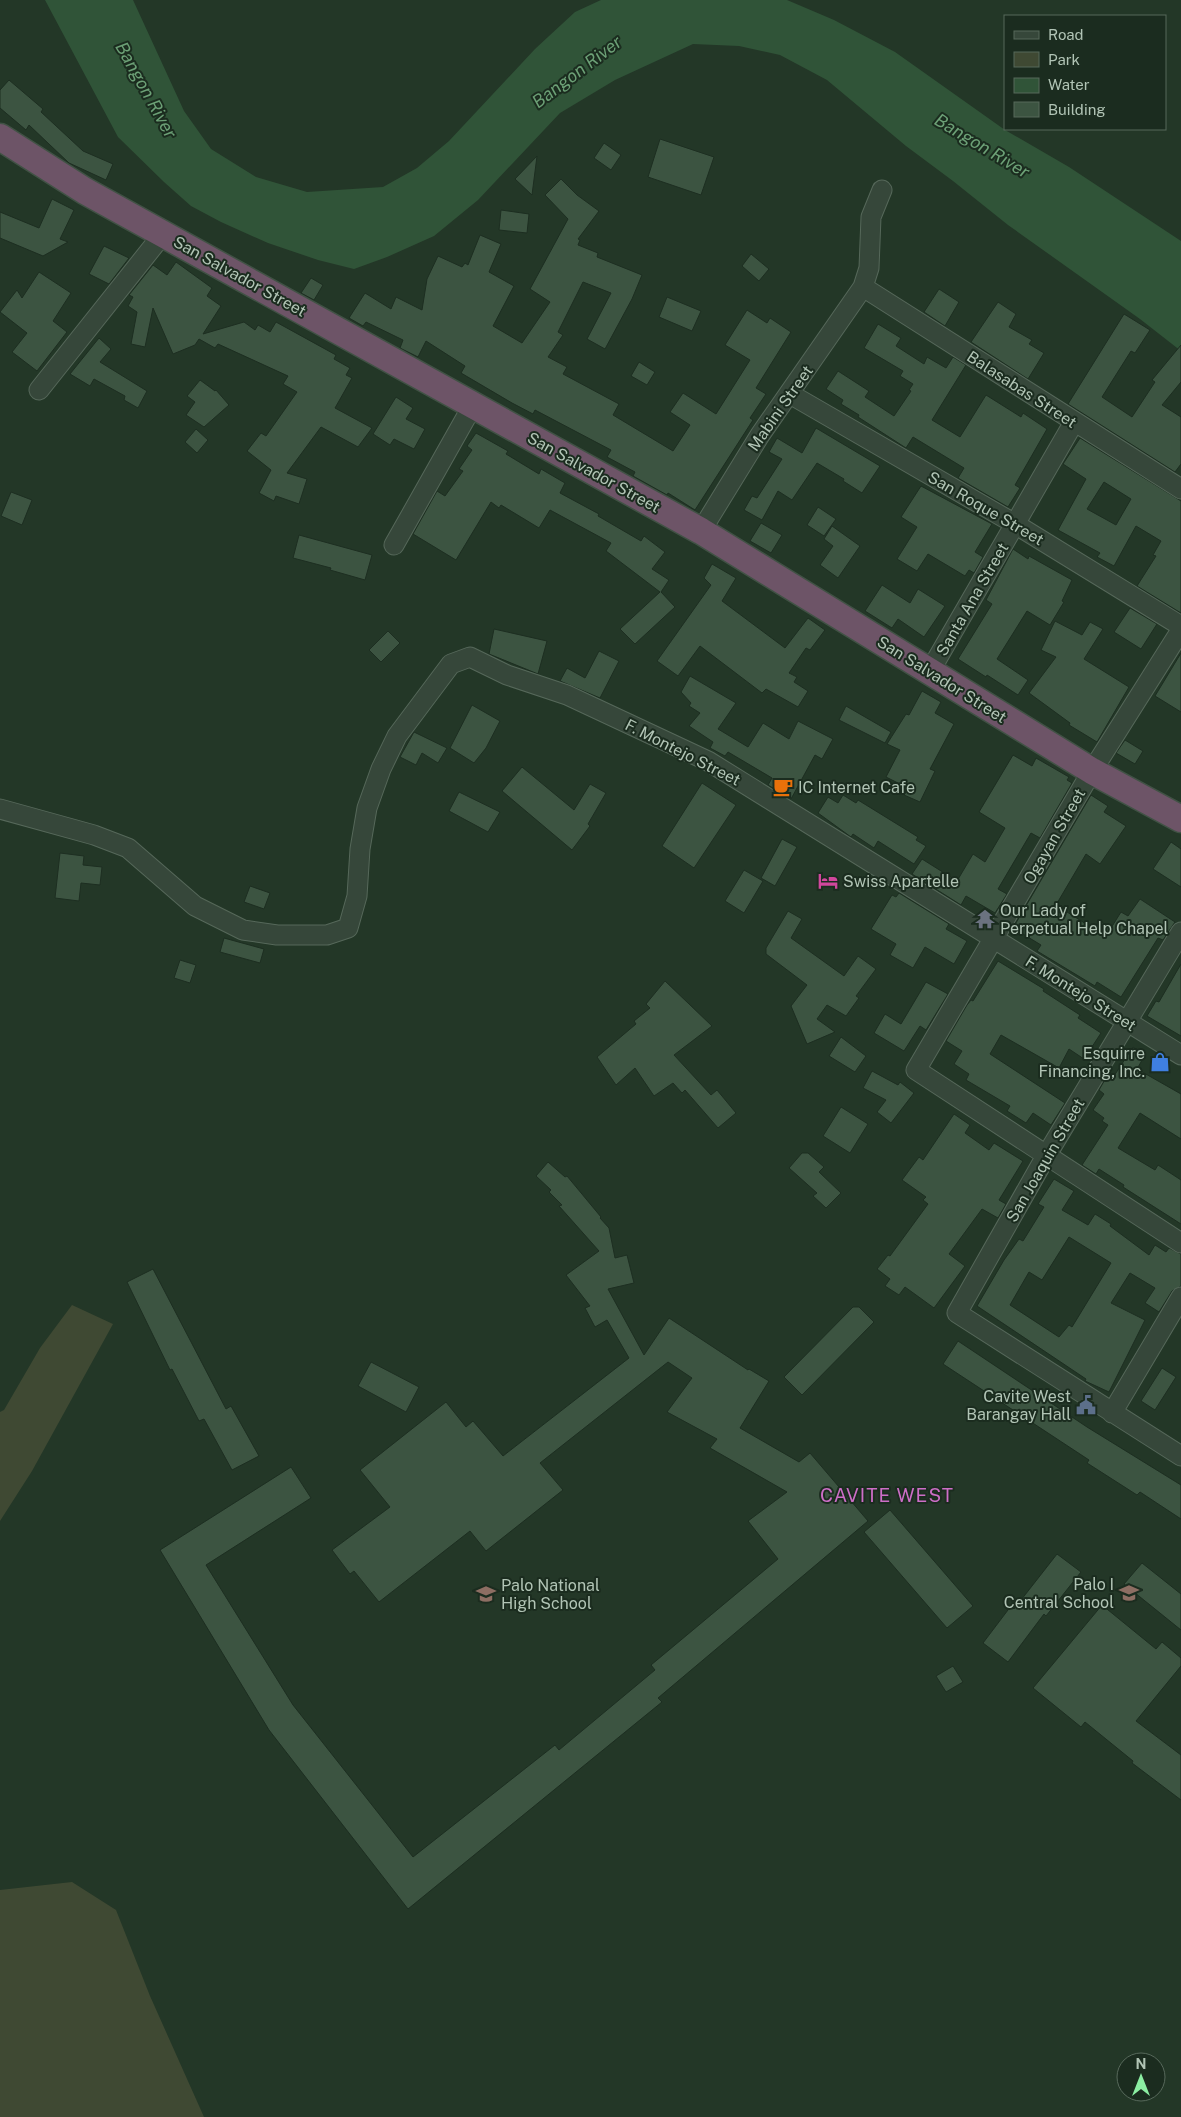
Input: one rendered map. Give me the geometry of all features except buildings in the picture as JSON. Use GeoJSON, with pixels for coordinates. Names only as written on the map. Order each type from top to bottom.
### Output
{"type":"FeatureCollection","features":[{"type":"Feature","properties":{"kind":"highway","name":"San Salvador Street"},"geometry":{"type":"LineString","coordinates":[[0,138],[85,191],[701,531],[1092,771],[1181,820]]}},
{"type":"Feature","properties":{"kind":"street","name":"Mabini Street"},"geometry":{"type":"LineString","coordinates":[[701,531],[760,435],[863,287],[869,268],[871,217],[882,190]]}},
{"type":"Feature","properties":{"kind":"street"},"geometry":{"type":"LineString","coordinates":[[39,390],[163,234]]}},
{"type":"Feature","properties":{"kind":"street","name":"Balasabas Street"},"geometry":{"type":"LineString","coordinates":[[863,287],[1181,489]]}},
{"type":"Feature","properties":{"kind":"street","name":"San Roque Street"},"geometry":{"type":"LineString","coordinates":[[790,394],[1015,524],[1181,626]]}},
{"type":"Feature","properties":{"kind":"street"},"geometry":{"type":"LineString","coordinates":[[394,545],[473,405]]}},
{"type":"Feature","properties":{"kind":"street","name":"Santa Ana Street"},"geometry":{"type":"LineString","coordinates":[[930,671],[1074,422]]}},
{"type":"Feature","properties":{"kind":"street","name":"Ogayan Street"},"geometry":{"type":"LineString","coordinates":[[1046,1156],[916,1070],[1092,771],[1181,630]]}},
{"type":"Feature","properties":{"kind":"street","name":"F. Montejo Street"},"geometry":{"type":"LineString","coordinates":[[0,809],[94,835],[128,848],[195,906],[242,930],[277,934],[327,934],[348,928],[357,896],[360,849],[366,808],[381,769],[397,736],[451,664],[470,657],[507,675],[567,695],[708,761],[1181,1055]]}},
{"type":"Feature","properties":{"kind":"street","name":"San Joaquin Street"},"geometry":{"type":"LineString","coordinates":[[1112,1413],[957,1314],[1046,1156],[1181,932]]}},
{"type":"Feature","properties":{"kind":"street"},"geometry":{"type":"LineString","coordinates":[[1046,1156],[1181,1243]]}},
{"type":"Feature","properties":{"kind":"street"},"geometry":{"type":"LineString","coordinates":[[1181,1297],[1112,1413],[1181,1456]]}},
{"type":"Feature","properties":{"kind":"green space"},"geometry":{"type":"Polygon","coordinates":[[[72,1305],[113,1324],[32,1471],[0,1521],[0,1412],[4,1410],[40,1348],[72,1305]]]}},
{"type":"Feature","properties":{"kind":"green space"},"geometry":{"type":"Polygon","coordinates":[[[72,1882],[116,1910],[150,1996],[204,2117],[0,2117],[0,1890],[72,1882]]]}},
{"type":"Feature","properties":{"kind":"water","name":"Bangon River"},"geometry":{"type":"Polygon","coordinates":[[[45,0],[133,0],[184,111],[211,149],[256,177],[307,192],[383,187],[417,168],[449,141],[535,49],[575,12],[601,0],[787,0],[834,20],[895,52],[1004,130],[1069,167],[1181,241],[1181,351],[1140,319],[1008,225],[906,146],[827,80],[780,55],[739,46],[693,44],[615,80],[560,113],[478,200],[434,236],[354,269],[318,260],[268,243],[191,206],[118,137],[45,0]]]}},
{"type":"Feature","properties":{"kind":"place","name":"IC Internet Cafe"},"geometry":{"type":"Point","coordinates":[783,787]}},
{"type":"Feature","properties":{"kind":"place","name":"Swiss Apartelle"},"geometry":{"type":"Point","coordinates":[828,881]}},
{"type":"Feature","properties":{"kind":"place","name":"Our Lady of Perpetual Help Chapel"},"geometry":{"type":"Point","coordinates":[985,919]}},
{"type":"Feature","properties":{"kind":"place","name":"Esquirre Financing, Inc."},"geometry":{"type":"Point","coordinates":[1160,1062]}},
{"type":"Feature","properties":{"kind":"place","name":"Cavite West Barangay Hall"},"geometry":{"type":"Point","coordinates":[1086,1405]}},
{"type":"Feature","properties":{"kind":"place","name":"Palo I Central School"},"geometry":{"type":"Point","coordinates":[1129,1593]}},
{"type":"Feature","properties":{"kind":"place","name":"Palo National High School"},"geometry":{"type":"Point","coordinates":[486,1594]}},
{"type":"Feature","properties":{"kind":"district","name":"CAVITE WEST"},"geometry":{"type":"Point","coordinates":[887,1495]}}]}
